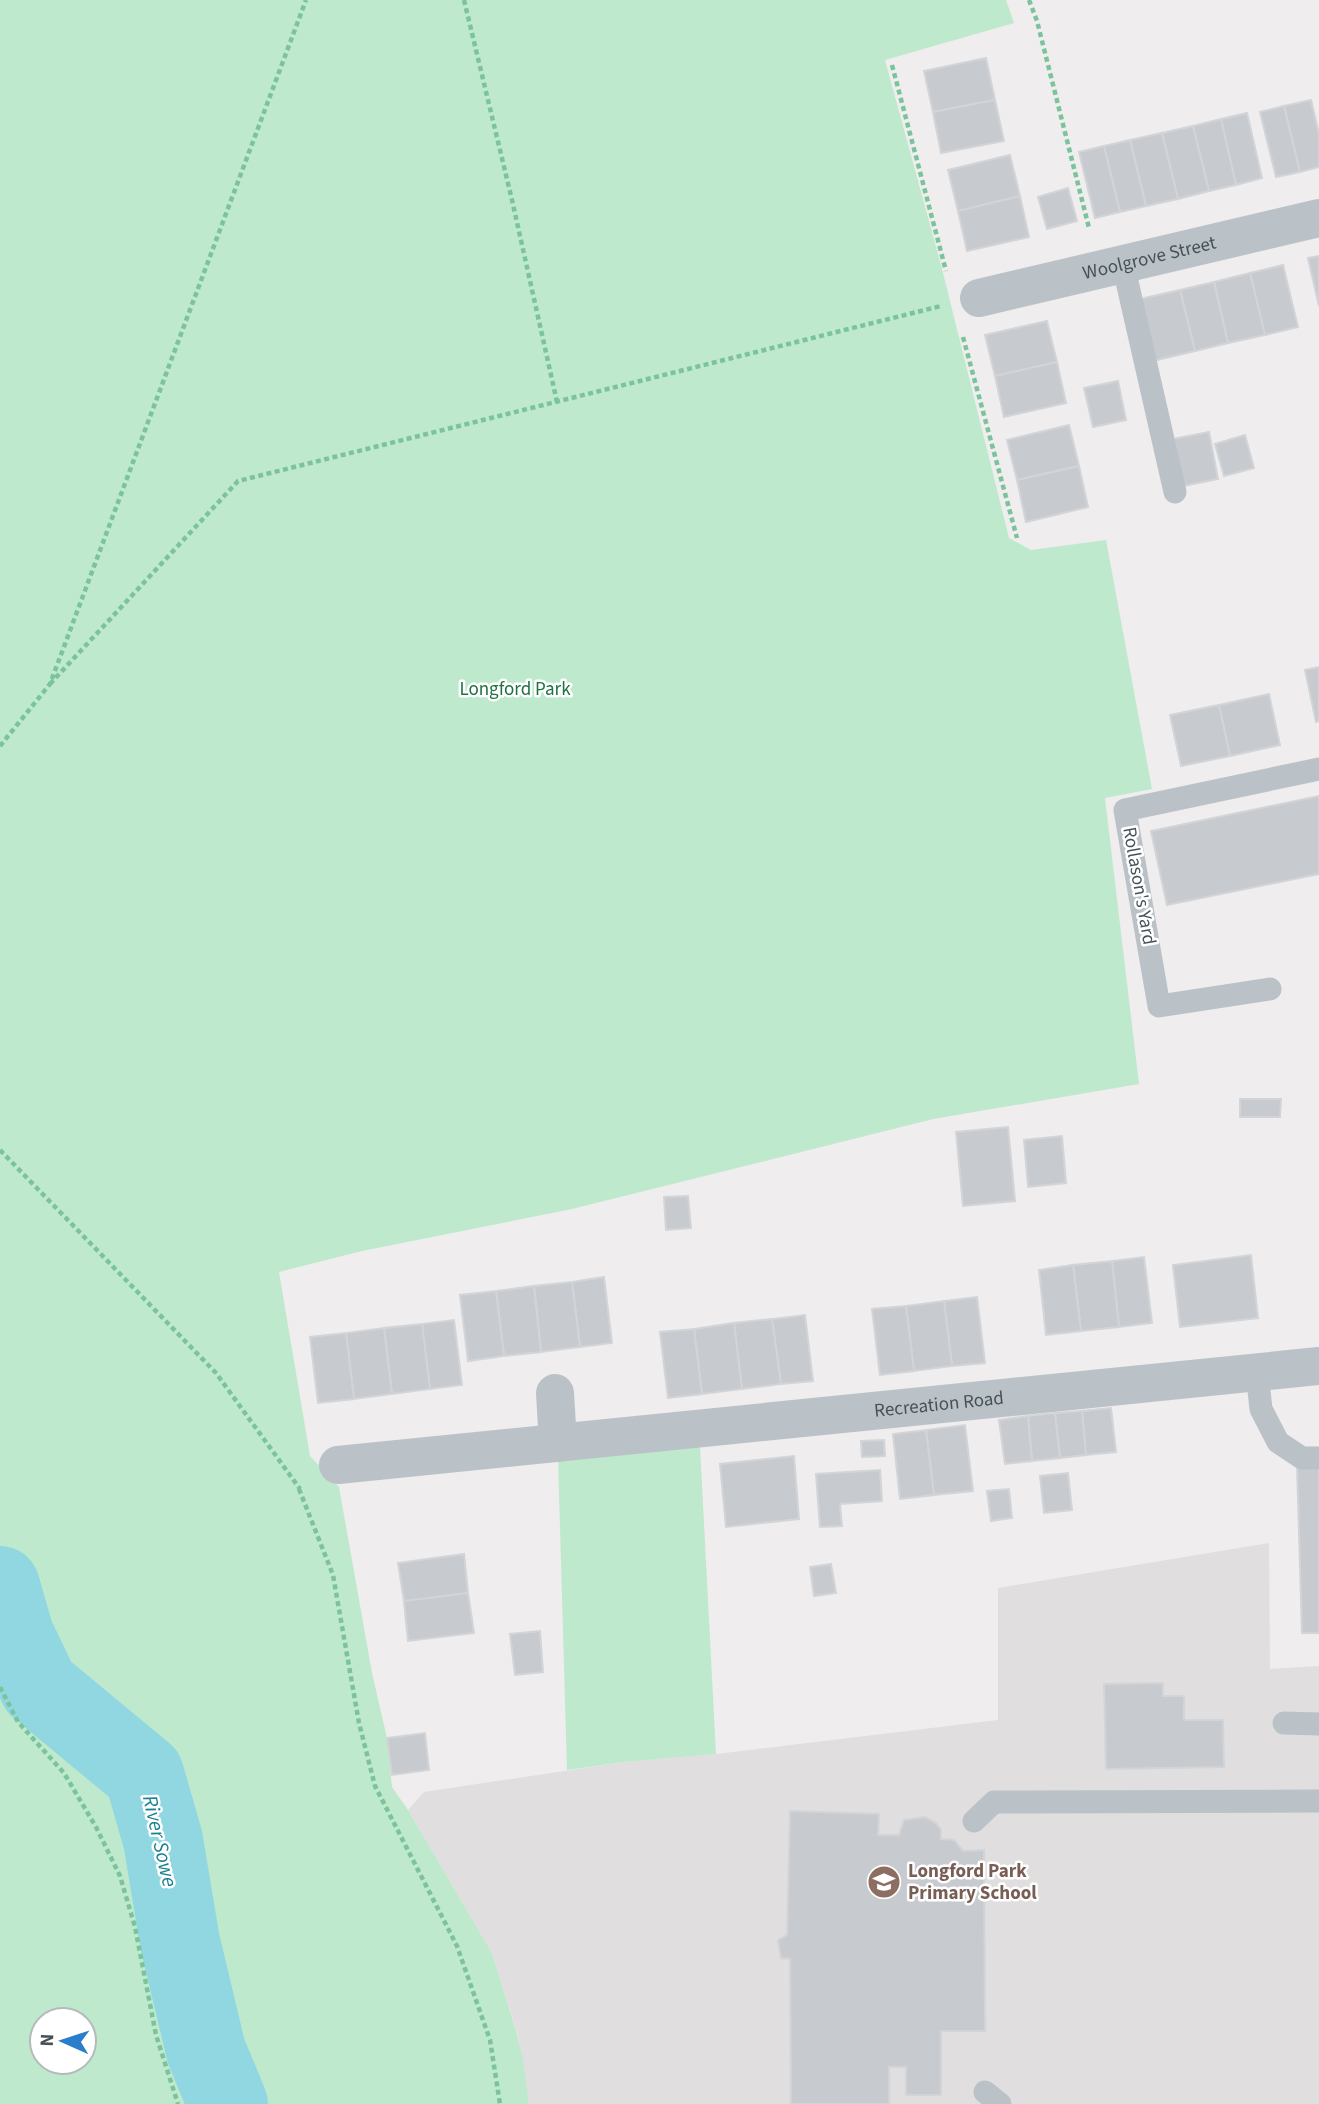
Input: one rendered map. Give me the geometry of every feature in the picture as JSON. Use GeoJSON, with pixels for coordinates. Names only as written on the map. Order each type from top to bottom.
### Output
{"type":"FeatureCollection","features":[{"type":"Feature","properties":{"kind":"street","name":"Woolgrove Street"},"geometry":{"type":"LineString","coordinates":[[967,300],[1319,218]]}},
{"type":"Feature","properties":{"kind":"street","name":"Recreation Road"},"geometry":{"type":"LineString","coordinates":[[338,1465],[1319,1366]]}},
{"type":"Feature","properties":{"kind":"street"},"geometry":{"type":"LineString","coordinates":[[555,1394],[558,1443]]}},
{"type":"Feature","properties":{"kind":"lane"},"geometry":{"type":"LineString","coordinates":[[1111,267],[1175,492]]}},
{"type":"Feature","properties":{"kind":"lane","name":"Rollason's Yard"},"geometry":{"type":"LineString","coordinates":[[1270,989],[1159,1006],[1125,810],[1319,769]]}},
{"type":"Feature","properties":{"kind":"lane"},"geometry":{"type":"LineString","coordinates":[[1256,1372],[1261,1409],[1278,1442],[1302,1458],[1319,1458]]}},
{"type":"Feature","properties":{"kind":"lane"},"geometry":{"type":"LineString","coordinates":[[1284,1723],[1319,1724]]}},
{"type":"Feature","properties":{"kind":"lane"},"geometry":{"type":"LineString","coordinates":[[974,1821],[994,1802],[1319,1801]]}},
{"type":"Feature","properties":{"kind":"path"},"geometry":{"type":"LineString","coordinates":[[50,684],[306,0]]}},
{"type":"Feature","properties":{"kind":"path"},"geometry":{"type":"LineString","coordinates":[[464,0],[557,402]]}},
{"type":"Feature","properties":{"kind":"path"},"geometry":{"type":"LineString","coordinates":[[1029,0],[1111,267]]}},
{"type":"Feature","properties":{"kind":"path"},"geometry":{"type":"LineString","coordinates":[[892,65],[967,300],[1017,538]]}},
{"type":"Feature","properties":{"kind":"path"},"geometry":{"type":"LineString","coordinates":[[0,746],[50,684],[238,481],[967,300]]}},
{"type":"Feature","properties":{"kind":"path"},"geometry":{"type":"LineString","coordinates":[[0,1150],[216,1373],[299,1489],[333,1575],[359,1723],[375,1786],[457,1945],[491,2040],[500,2104]]}},
{"type":"Feature","properties":{"kind":"path"},"geometry":{"type":"LineString","coordinates":[[299,1489],[334,1483],[338,1465]]}},
{"type":"Feature","properties":{"kind":"path"},"geometry":{"type":"LineString","coordinates":[[0,1687],[18,1722],[64,1773],[96,1827],[120,1876],[135,1927],[156,2035],[178,2104]]}},
{"type":"Feature","properties":{"kind":"shaded area","name":"Longford Park Primary School"},"geometry":{"type":"Polygon","coordinates":[[[1269,1543],[1270,1669],[1319,1666],[1319,2104],[529,2104],[518,2036],[492,1953],[408,1810],[424,1792],[624,1762],[716,1754],[998,1720],[998,1588],[1269,1543]]]}},
{"type":"Feature","properties":{"kind":"green space","name":"Longford Park"},"geometry":{"type":"Polygon","coordinates":[[[0,0],[1006,0],[1014,23],[885,60],[941,265],[1009,538],[1031,550],[1106,540],[1152,789],[1105,798],[1139,1084],[933,1119],[572,1209],[362,1251],[279,1272],[310,1456],[339,1487],[372,1673],[387,1738],[392,1787],[492,1953],[517,2034],[529,2104],[0,2104],[0,0]]]}},
{"type":"Feature","properties":{"kind":"green space"},"geometry":{"type":"Polygon","coordinates":[[[700,1446],[716,1754],[567,1770],[558,1458],[700,1446]]]}},
{"type":"Feature","properties":{"kind":"building"},"geometry":{"type":"Polygon","coordinates":[[[986,58],[995,100],[933,112],[924,71],[986,58]]]}},
{"type":"Feature","properties":{"kind":"building"},"geometry":{"type":"Polygon","coordinates":[[[995,100],[1004,141],[941,153],[933,112],[995,100]]]}},
{"type":"Feature","properties":{"kind":"building"},"geometry":{"type":"Polygon","coordinates":[[[1311,100],[1319,134],[1319,167],[1300,172],[1284,106],[1311,100]]]}},
{"type":"Feature","properties":{"kind":"building"},"geometry":{"type":"Polygon","coordinates":[[[1284,106],[1300,172],[1276,177],[1260,112],[1284,106]]]}},
{"type":"Feature","properties":{"kind":"building"},"geometry":{"type":"Polygon","coordinates":[[[1247,113],[1262,178],[1236,185],[1221,119],[1247,113]]]}},
{"type":"Feature","properties":{"kind":"building"},"geometry":{"type":"Polygon","coordinates":[[[1221,119],[1236,185],[1209,191],[1193,126],[1221,119]]]}},
{"type":"Feature","properties":{"kind":"building"},"geometry":{"type":"Polygon","coordinates":[[[1193,126],[1209,191],[1178,199],[1162,133],[1193,126]]]}},
{"type":"Feature","properties":{"kind":"building"},"geometry":{"type":"Polygon","coordinates":[[[1162,133],[1178,199],[1146,206],[1130,140],[1162,133]]]}},
{"type":"Feature","properties":{"kind":"building"},"geometry":{"type":"Polygon","coordinates":[[[1130,140],[1146,206],[1120,212],[1104,146],[1130,140]]]}},
{"type":"Feature","properties":{"kind":"building"},"geometry":{"type":"Polygon","coordinates":[[[1104,146],[1120,212],[1095,218],[1079,152],[1104,146]]]}},
{"type":"Feature","properties":{"kind":"building"},"geometry":{"type":"Polygon","coordinates":[[[1010,155],[1020,196],[958,211],[948,170],[1010,155]]]}},
{"type":"Feature","properties":{"kind":"building"},"geometry":{"type":"Polygon","coordinates":[[[1068,188],[1077,221],[1047,229],[1038,197],[1068,188]]]}},
{"type":"Feature","properties":{"kind":"building"},"geometry":{"type":"Polygon","coordinates":[[[1020,196],[1029,237],[967,251],[958,211],[1020,196]]]}},
{"type":"Feature","properties":{"kind":"building"},"geometry":{"type":"Polygon","coordinates":[[[1319,256],[1319,306],[1308,258],[1319,256]]]}},
{"type":"Feature","properties":{"kind":"building"},"geometry":{"type":"Polygon","coordinates":[[[1283,265],[1298,327],[1265,335],[1250,273],[1283,265]]]}},
{"type":"Feature","properties":{"kind":"building"},"geometry":{"type":"Polygon","coordinates":[[[1250,273],[1265,335],[1228,343],[1214,282],[1250,273]]]}},
{"type":"Feature","properties":{"kind":"building"},"geometry":{"type":"Polygon","coordinates":[[[1214,282],[1228,343],[1195,351],[1180,290],[1214,282]]]}},
{"type":"Feature","properties":{"kind":"building"},"geometry":{"type":"Polygon","coordinates":[[[1180,290],[1195,351],[1153,361],[1140,299],[1180,290]]]}},
{"type":"Feature","properties":{"kind":"building"},"geometry":{"type":"Polygon","coordinates":[[[1047,321],[1057,362],[995,376],[985,335],[1047,321]]]}},
{"type":"Feature","properties":{"kind":"building"},"geometry":{"type":"Polygon","coordinates":[[[1057,362],[1066,403],[1004,417],[995,376],[1057,362]]]}},
{"type":"Feature","properties":{"kind":"building"},"geometry":{"type":"Polygon","coordinates":[[[1118,381],[1126,420],[1093,427],[1084,388],[1118,381]]]}},
{"type":"Feature","properties":{"kind":"building"},"geometry":{"type":"Polygon","coordinates":[[[1069,425],[1079,466],[1017,480],[1007,440],[1069,425]]]}},
{"type":"Feature","properties":{"kind":"building"},"geometry":{"type":"Polygon","coordinates":[[[1209,432],[1218,479],[1183,486],[1173,439],[1209,432]]]}},
{"type":"Feature","properties":{"kind":"building"},"geometry":{"type":"Polygon","coordinates":[[[1245,435],[1254,468],[1224,476],[1215,444],[1245,435]]]}},
{"type":"Feature","properties":{"kind":"building"},"geometry":{"type":"Polygon","coordinates":[[[1079,466],[1088,507],[1026,522],[1017,480],[1079,466]]]}},
{"type":"Feature","properties":{"kind":"building"},"geometry":{"type":"Polygon","coordinates":[[[1319,667],[1319,721],[1316,722],[1305,670],[1319,667]]]}},
{"type":"Feature","properties":{"kind":"building"},"geometry":{"type":"Polygon","coordinates":[[[1269,694],[1280,745],[1230,756],[1219,705],[1269,694]]]}},
{"type":"Feature","properties":{"kind":"building"},"geometry":{"type":"Polygon","coordinates":[[[1219,705],[1230,756],[1181,766],[1170,715],[1219,705]]]}},
{"type":"Feature","properties":{"kind":"building"},"geometry":{"type":"Polygon","coordinates":[[[1319,796],[1319,874],[1167,905],[1151,831],[1319,796]]]}},
{"type":"Feature","properties":{"kind":"building"},"geometry":{"type":"Polygon","coordinates":[[[1240,1099],[1281,1099],[1280,1117],[1240,1117],[1240,1099]]]}},
{"type":"Feature","properties":{"kind":"building"},"geometry":{"type":"Polygon","coordinates":[[[1008,1127],[1015,1201],[963,1206],[956,1132],[1008,1127]]]}},
{"type":"Feature","properties":{"kind":"building"},"geometry":{"type":"Polygon","coordinates":[[[1062,1136],[1066,1183],[1028,1187],[1024,1140],[1062,1136]]]}},
{"type":"Feature","properties":{"kind":"building"},"geometry":{"type":"Polygon","coordinates":[[[688,1196],[691,1228],[666,1230],[664,1197],[688,1196]]]}},
{"type":"Feature","properties":{"kind":"building"},"geometry":{"type":"Polygon","coordinates":[[[1251,1255],[1258,1318],[1180,1327],[1173,1265],[1251,1255]]]}},
{"type":"Feature","properties":{"kind":"building"},"geometry":{"type":"Polygon","coordinates":[[[1144,1257],[1152,1323],[1119,1327],[1112,1261],[1144,1257]]]}},
{"type":"Feature","properties":{"kind":"building"},"geometry":{"type":"Polygon","coordinates":[[[1112,1261],[1119,1327],[1081,1331],[1073,1265],[1112,1261]]]}},
{"type":"Feature","properties":{"kind":"building"},"geometry":{"type":"Polygon","coordinates":[[[1073,1265],[1081,1331],[1046,1335],[1039,1270],[1073,1265]]]}},
{"type":"Feature","properties":{"kind":"building"},"geometry":{"type":"Polygon","coordinates":[[[604,1277],[612,1343],[580,1347],[572,1282],[604,1277]]]}},
{"type":"Feature","properties":{"kind":"building"},"geometry":{"type":"Polygon","coordinates":[[[572,1282],[580,1347],[541,1352],[534,1286],[572,1282]]]}},
{"type":"Feature","properties":{"kind":"building"},"geometry":{"type":"Polygon","coordinates":[[[534,1286],[541,1352],[504,1356],[496,1291],[534,1286]]]}},
{"type":"Feature","properties":{"kind":"building"},"geometry":{"type":"Polygon","coordinates":[[[496,1291],[504,1356],[468,1361],[460,1295],[496,1291]]]}},
{"type":"Feature","properties":{"kind":"building"},"geometry":{"type":"Polygon","coordinates":[[[977,1297],[985,1363],[952,1366],[944,1301],[977,1297]]]}},
{"type":"Feature","properties":{"kind":"building"},"geometry":{"type":"Polygon","coordinates":[[[944,1301],[952,1366],[914,1371],[906,1306],[944,1301]]]}},
{"type":"Feature","properties":{"kind":"building"},"geometry":{"type":"Polygon","coordinates":[[[906,1306],[914,1371],[880,1375],[872,1309],[906,1306]]]}},
{"type":"Feature","properties":{"kind":"building"},"geometry":{"type":"Polygon","coordinates":[[[805,1315],[813,1381],[781,1384],[772,1319],[805,1315]]]}},
{"type":"Feature","properties":{"kind":"building"},"geometry":{"type":"Polygon","coordinates":[[[772,1319],[781,1384],[742,1389],[734,1323],[772,1319]]]}},
{"type":"Feature","properties":{"kind":"building"},"geometry":{"type":"Polygon","coordinates":[[[454,1320],[462,1385],[430,1389],[422,1324],[454,1320]]]}},
{"type":"Feature","properties":{"kind":"building"},"geometry":{"type":"Polygon","coordinates":[[[734,1323],[742,1389],[702,1394],[694,1329],[734,1323]]]}},
{"type":"Feature","properties":{"kind":"building"},"geometry":{"type":"Polygon","coordinates":[[[422,1324],[430,1389],[392,1394],[384,1328],[422,1324]]]}},
{"type":"Feature","properties":{"kind":"building"},"geometry":{"type":"Polygon","coordinates":[[[384,1328],[392,1394],[354,1399],[346,1333],[384,1328]]]}},
{"type":"Feature","properties":{"kind":"building"},"geometry":{"type":"Polygon","coordinates":[[[694,1329],[702,1394],[668,1398],[660,1332],[694,1329]]]}},
{"type":"Feature","properties":{"kind":"building"},"geometry":{"type":"Polygon","coordinates":[[[346,1333],[354,1399],[318,1403],[310,1337],[346,1333]]]}},
{"type":"Feature","properties":{"kind":"building"},"geometry":{"type":"Polygon","coordinates":[[[1111,1408],[1116,1452],[1086,1455],[1082,1411],[1111,1408]]]}},
{"type":"Feature","properties":{"kind":"building"},"geometry":{"type":"Polygon","coordinates":[[[1082,1411],[1086,1455],[1060,1458],[1055,1413],[1082,1411]]]}},
{"type":"Feature","properties":{"kind":"building"},"geometry":{"type":"Polygon","coordinates":[[[1055,1413],[1060,1458],[1032,1461],[1028,1416],[1055,1413]]]}},
{"type":"Feature","properties":{"kind":"building"},"geometry":{"type":"Polygon","coordinates":[[[1028,1416],[1032,1461],[1005,1464],[999,1420],[1028,1416]]]}},
{"type":"Feature","properties":{"kind":"building"},"geometry":{"type":"Polygon","coordinates":[[[965,1425],[973,1491],[934,1495],[926,1430],[965,1425]]]}},
{"type":"Feature","properties":{"kind":"building"},"geometry":{"type":"Polygon","coordinates":[[[926,1430],[934,1495],[900,1499],[893,1434],[926,1430]]]}},
{"type":"Feature","properties":{"kind":"building"},"geometry":{"type":"Polygon","coordinates":[[[884,1440],[885,1456],[862,1457],[861,1441],[884,1440]]]}},
{"type":"Feature","properties":{"kind":"building"},"geometry":{"type":"Polygon","coordinates":[[[794,1456],[799,1519],[726,1527],[720,1464],[794,1456]]]}},
{"type":"Feature","properties":{"kind":"building"},"geometry":{"type":"Polygon","coordinates":[[[1319,1465],[1319,1633],[1302,1633],[1297,1466],[1319,1465]]]}},
{"type":"Feature","properties":{"kind":"building"},"geometry":{"type":"Polygon","coordinates":[[[880,1470],[882,1501],[840,1504],[842,1526],[820,1527],[816,1474],[880,1470]]]}},
{"type":"Feature","properties":{"kind":"building"},"geometry":{"type":"Polygon","coordinates":[[[1068,1473],[1072,1510],[1044,1513],[1040,1476],[1068,1473]]]}},
{"type":"Feature","properties":{"kind":"building"},"geometry":{"type":"Polygon","coordinates":[[[1009,1489],[1012,1518],[991,1521],[987,1491],[1009,1489]]]}},
{"type":"Feature","properties":{"kind":"building"},"geometry":{"type":"Polygon","coordinates":[[[464,1554],[468,1593],[404,1601],[398,1563],[464,1554]]]}},
{"type":"Feature","properties":{"kind":"building"},"geometry":{"type":"Polygon","coordinates":[[[831,1564],[836,1593],[814,1596],[810,1567],[831,1564]]]}},
{"type":"Feature","properties":{"kind":"building"},"geometry":{"type":"Polygon","coordinates":[[[468,1593],[474,1633],[408,1641],[404,1601],[468,1593]]]}},
{"type":"Feature","properties":{"kind":"building"},"geometry":{"type":"Polygon","coordinates":[[[540,1631],[543,1672],[515,1675],[510,1634],[540,1631]]]}},
{"type":"Feature","properties":{"kind":"building"},"geometry":{"type":"Polygon","coordinates":[[[1163,1683],[1163,1696],[1184,1696],[1184,1720],[1223,1720],[1224,1767],[1106,1769],[1104,1684],[1163,1683]]]}},
{"type":"Feature","properties":{"kind":"building"},"geometry":{"type":"Polygon","coordinates":[[[425,1733],[429,1770],[392,1775],[387,1738],[425,1733]]]}},
{"type":"Feature","properties":{"kind":"building"},"geometry":{"type":"Polygon","coordinates":[[[790,1811],[879,1814],[878,1835],[899,1835],[904,1820],[925,1817],[936,1823],[941,1830],[941,1839],[954,1840],[963,1851],[984,1850],[985,2031],[941,2031],[941,2095],[906,2095],[906,2067],[889,2067],[889,2104],[791,2104],[790,1959],[781,1958],[778,1940],[787,1935],[790,1811]]]}},
{"type":"Feature","properties":{"kind":"waterway","name":"River Sowe"},"geometry":{"type":"LineString","coordinates":[[0,1586],[14,1635],[39,1687],[144,1774],[163,1840],[180,1942],[206,2051],[228,2104]]}},
{"type":"Feature","properties":{"kind":"place","name":"Longford Park Primary School"},"geometry":{"type":"Point","coordinates":[884,1882]}}]}
